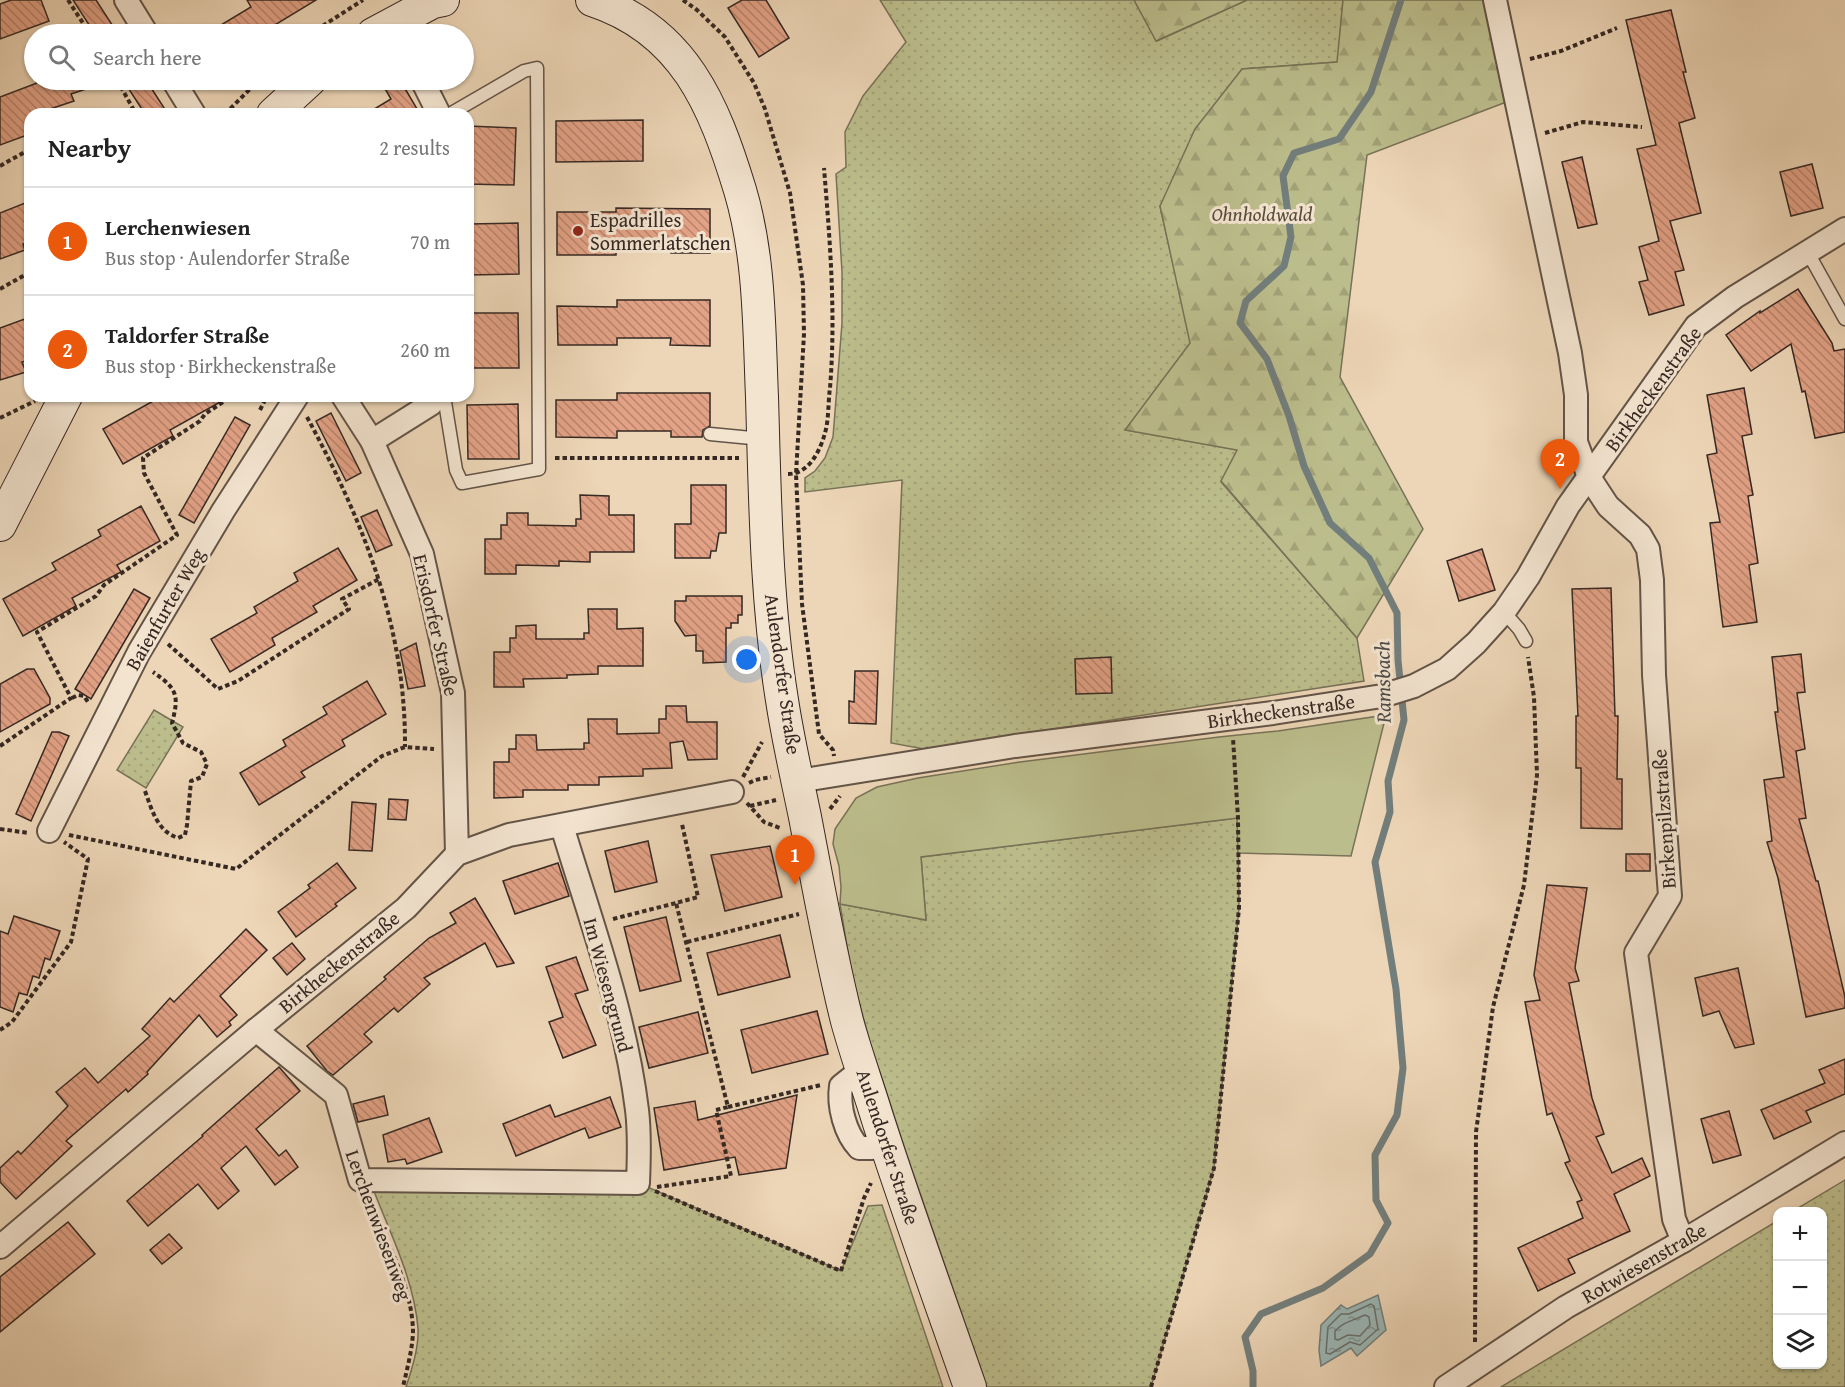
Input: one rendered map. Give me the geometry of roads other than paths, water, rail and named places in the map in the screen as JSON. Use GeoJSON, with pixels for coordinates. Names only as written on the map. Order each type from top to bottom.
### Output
{"type":"FeatureCollection","features":[{"type":"Feature","properties":{"kind":"main road"},"geometry":{"type":"LineString","coordinates":[[391,24],[433,2],[443,0]]}},
{"type":"Feature","properties":{"kind":"main road","name":"Aulendorfer Straße"},"geometry":{"type":"LineString","coordinates":[[592,0],[624,15],[653,33],[676,55],[695,80],[714,116],[741,195],[757,289],[773,618],[782,699],[819,896],[848,1023],[882,1155],[970,1387]]}},
{"type":"Feature","properties":{"kind":"main road"},"geometry":{"type":"LineString","coordinates":[[280,108],[299,90]]}},
{"type":"Feature","properties":{"kind":"main road"},"geometry":{"type":"LineString","coordinates":[[0,525],[49,402]]}},
{"type":"Feature","properties":{"kind":"street"},"geometry":{"type":"LineString","coordinates":[[126,0],[141,24]]}},
{"type":"Feature","properties":{"kind":"street","name":"Birkenpilzstraße"},"geometry":{"type":"LineString","coordinates":[[1495,0],[1570,353],[1576,395],[1576,442],[1589,477],[1608,506],[1640,535],[1648,549],[1650,559],[1654,675],[1670,896],[1636,953],[1674,1219],[1683,1241]]}},
{"type":"Feature","properties":{"kind":"street"},"geometry":{"type":"LineString","coordinates":[[179,90],[190,108]]}},
{"type":"Feature","properties":{"kind":"street"},"geometry":{"type":"LineString","coordinates":[[427,90],[436,108]]}},
{"type":"Feature","properties":{"kind":"street","name":"Birkheckenstraße"},"geometry":{"type":"LineString","coordinates":[[798,781],[1015,746],[1382,696],[1414,686],[1447,669],[1476,643],[1504,612],[1528,577],[1568,507],[1696,326],[1736,297],[1845,229]]}},
{"type":"Feature","properties":{"kind":"street","name":"Baienfurter Weg"},"geometry":{"type":"LineString","coordinates":[[49,831],[152,630],[222,511],[293,402]]}},
{"type":"Feature","properties":{"kind":"street","name":"Erisdorfer Straße"},"geometry":{"type":"LineString","coordinates":[[347,402],[372,441],[422,554],[453,693],[457,854]]}},
{"type":"Feature","properties":{"kind":"street"},"geometry":{"type":"LineString","coordinates":[[372,441],[432,402]]}},
{"type":"Feature","properties":{"kind":"street","name":"Birkheckenstraße"},"geometry":{"type":"LineString","coordinates":[[0,1247],[256,1030],[406,908],[457,854],[509,835],[677,803],[741,799]]}},
{"type":"Feature","properties":{"kind":"street","name":"Im Wiesengrund"},"geometry":{"type":"LineString","coordinates":[[360,1180],[644,1186],[637,1111],[623,1026],[562,826]]}},
{"type":"Feature","properties":{"kind":"street","name":"Lerchenwiesenweg"},"geometry":{"type":"LineString","coordinates":[[256,1030],[336,1095],[360,1180]]}},
{"type":"Feature","properties":{"kind":"street"},"geometry":{"type":"LineString","coordinates":[[851,1078],[841,1086],[839,1098],[850,1138],[859,1148],[882,1155]]}},
{"type":"Feature","properties":{"kind":"street","name":"Rotwiesenstraße"},"geometry":{"type":"LineString","coordinates":[[1446,1387],[1566,1307],[1683,1241],[1845,1143]]}},
{"type":"Feature","properties":{"kind":"lane"},"geometry":{"type":"LineString","coordinates":[[445,402],[456,470],[462,483],[539,470],[537,68],[524,71],[460,108]]}},
{"type":"Feature","properties":{"kind":"lane"},"geometry":{"type":"LineString","coordinates":[[1807,251],[1845,319]]}},
{"type":"Feature","properties":{"kind":"lane"},"geometry":{"type":"LineString","coordinates":[[710,434],[763,439]]}},
{"type":"Feature","properties":{"kind":"lane"},"geometry":{"type":"LineString","coordinates":[[1504,612],[1519,628],[1526,641]]}},
{"type":"Feature","properties":{"kind":"water"},"geometry":{"type":"Polygon","coordinates":[[[1378,1295],[1386,1330],[1357,1356],[1351,1348],[1321,1366],[1319,1350],[1321,1325],[1341,1305],[1347,1309],[1378,1295]]]}},
{"type":"Feature","properties":{"kind":"waterway","name":"Ramsbach"},"geometry":{"type":"LineString","coordinates":[[1253,1387],[1253,1371],[1245,1337],[1261,1314],[1323,1288],[1370,1254],[1388,1223],[1376,1200],[1375,1155],[1397,1115],[1403,1068],[1396,989],[1375,862],[1390,812],[1388,781],[1404,720],[1398,660],[1397,613],[1369,558],[1330,523],[1304,466],[1289,416],[1267,359],[1240,323],[1246,301],[1284,266],[1291,237],[1283,176],[1294,153],[1339,139],[1371,92],[1401,0]]}},
{"type":"Feature","properties":{"kind":"place","name":"Espadrilles Sommerlatschen"},"geometry":{"type":"Point","coordinates":[578,231]}},
{"type":"Feature","properties":{"kind":"place","name":"Taldorfer Straße"},"geometry":{"type":"Point","coordinates":[1560,489]}},
{"type":"Feature","properties":{"kind":"place","name":"Lerchenwiesen"},"geometry":{"type":"Point","coordinates":[795,885]}},
{"type":"Feature","properties":{"kind":"park label","name":"Ohnholdwald"},"geometry":{"type":"Point","coordinates":[1262,214]}}]}
